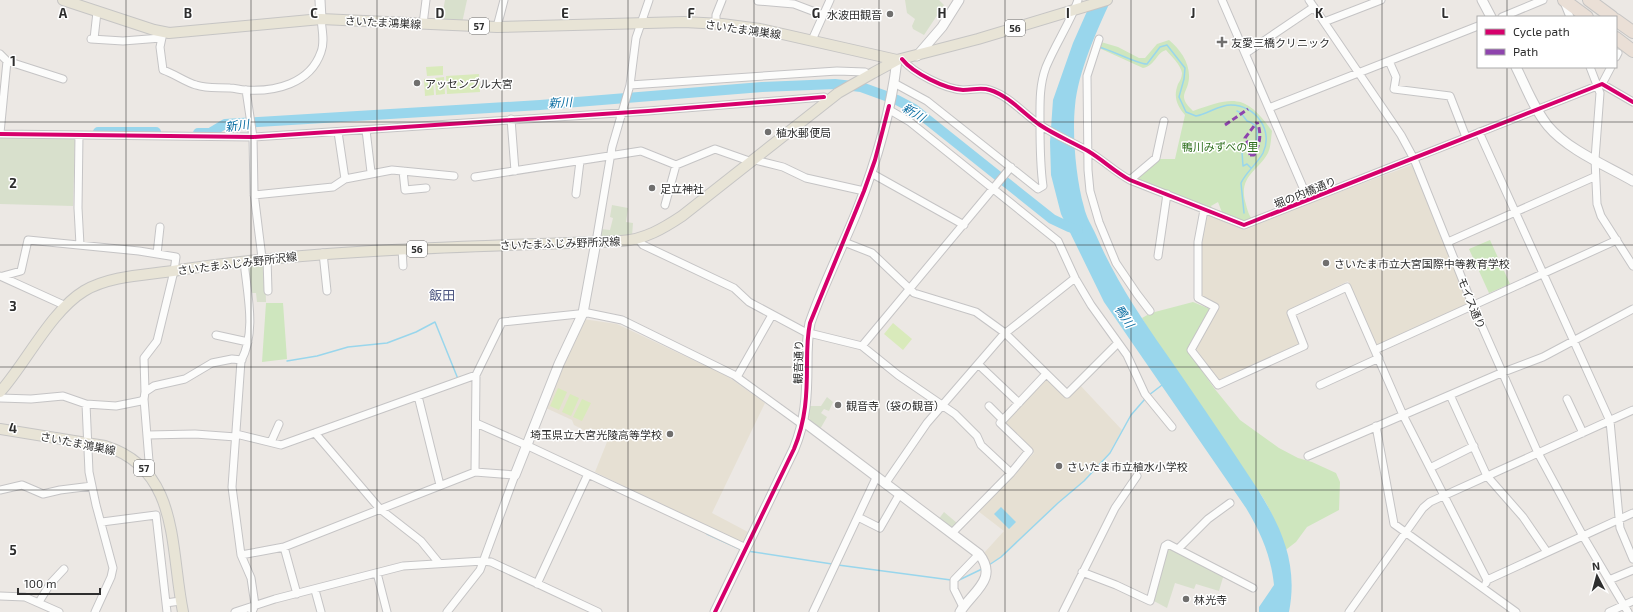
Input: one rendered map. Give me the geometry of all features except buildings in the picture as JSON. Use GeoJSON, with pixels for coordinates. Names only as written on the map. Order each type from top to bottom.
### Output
{"type":"FeatureCollection","features":[{"type":"Feature","properties":{"kind":"highway"},"geometry":{"type":"LineString","coordinates":[[1563,0],[1586,16]]}},
{"type":"Feature","properties":{"kind":"highway"},"geometry":{"type":"LineString","coordinates":[[1589,0],[1611,16]]}},
{"type":"Feature","properties":{"kind":"highway"},"geometry":{"type":"LineString","coordinates":[[1617,21],[1633,30]]}},
{"type":"Feature","properties":{"kind":"highway"},"geometry":{"type":"LineString","coordinates":[[1617,39],[1633,51]]}},
{"type":"Feature","properties":{"kind":"main road","name":"さいたまふじみ野所沢線"},"geometry":{"type":"LineString","coordinates":[[0,392],[66,306],[82,292],[99,284],[124,278],[264,258],[322,253],[638,239],[664,227],[682,216],[863,76],[900,60],[978,39],[1079,5],[1107,0]]}},
{"type":"Feature","properties":{"kind":"main road","name":"さいたま鴻巣線"},"geometry":{"type":"LineString","coordinates":[[68,1],[162,35],[321,19],[497,27],[641,23],[716,24],[760,29],[900,60]]}},
{"type":"Feature","properties":{"kind":"main road","name":"さいたま鴻巣線"},"geometry":{"type":"LineString","coordinates":[[0,429],[88,443],[120,451],[130,456],[146,470],[158,488],[166,509],[183,612]]}},
{"type":"Feature","properties":{"kind":"street"},"geometry":{"type":"LineString","coordinates":[[97,12],[93,39],[122,41],[162,35],[160,47],[163,70],[176,74],[196,85],[209,88],[246,90],[284,87],[296,83],[306,75],[315,64],[323,44],[320,0]]}},
{"type":"Feature","properties":{"kind":"street"},"geometry":{"type":"LineString","coordinates":[[423,24],[426,0]]}},
{"type":"Feature","properties":{"kind":"street"},"geometry":{"type":"LineString","coordinates":[[497,27],[504,0]]}},
{"type":"Feature","properties":{"kind":"street"},"geometry":{"type":"LineString","coordinates":[[447,612],[480,570],[526,444],[558,364],[583,313],[610,156],[621,112],[630,85],[636,38],[649,0]]}},
{"type":"Feature","properties":{"kind":"street"},"geometry":{"type":"LineString","coordinates":[[716,24],[716,15],[722,0]]}},
{"type":"Feature","properties":{"kind":"street"},"geometry":{"type":"LineString","coordinates":[[812,40],[830,0]]}},
{"type":"Feature","properties":{"kind":"street"},"geometry":{"type":"LineString","coordinates":[[917,56],[942,27],[959,0]]}},
{"type":"Feature","properties":{"kind":"street"},"geometry":{"type":"LineString","coordinates":[[1222,0],[1246,52],[1308,199]]}},
{"type":"Feature","properties":{"kind":"street","name":"モイス通り"},"geometry":{"type":"LineString","coordinates":[[1309,0],[1401,135],[1414,159],[1472,306],[1538,453],[1583,536],[1628,612]]}},
{"type":"Feature","properties":{"kind":"street"},"geometry":{"type":"LineString","coordinates":[[1324,22],[1381,0]]}},
{"type":"Feature","properties":{"kind":"street"},"geometry":{"type":"LineString","coordinates":[[1482,0],[1490,16]]}},
{"type":"Feature","properties":{"kind":"street"},"geometry":{"type":"LineString","coordinates":[[1504,16],[1543,0]]}},
{"type":"Feature","properties":{"kind":"street"},"geometry":{"type":"LineString","coordinates":[[1563,0],[1570,16]]}},
{"type":"Feature","properties":{"kind":"street"},"geometry":{"type":"LineString","coordinates":[[758,2],[794,4],[823,15]]}},
{"type":"Feature","properties":{"kind":"street"},"geometry":{"type":"LineString","coordinates":[[893,86],[928,100],[1010,168],[1038,189],[1043,186],[1039,154],[1041,126],[1039,93],[1046,68],[1079,5]]}},
{"type":"Feature","properties":{"kind":"street"},"geometry":{"type":"LineString","coordinates":[[1246,52],[1314,7]]}},
{"type":"Feature","properties":{"kind":"street"},"geometry":{"type":"LineString","coordinates":[[1269,108],[1477,26]]}},
{"type":"Feature","properties":{"kind":"street"},"geometry":{"type":"LineString","coordinates":[[1099,39],[1087,76],[1086,150],[1090,190],[1107,243],[1126,279],[1150,311]]}},
{"type":"Feature","properties":{"kind":"street"},"geometry":{"type":"LineString","coordinates":[[0,54],[7,61],[63,79]]}},
{"type":"Feature","properties":{"kind":"street"},"geometry":{"type":"LineString","coordinates":[[900,60],[919,73],[951,87],[963,90],[978,88],[991,90],[1003,97],[1041,126]]}},
{"type":"Feature","properties":{"kind":"street","name":"観音通り"},"geometry":{"type":"LineString","coordinates":[[715,612],[794,449],[804,424],[807,386],[808,332],[813,315],[871,173],[900,60]]}},
{"type":"Feature","properties":{"kind":"street"},"geometry":{"type":"LineString","coordinates":[[7,61],[0,133],[253,136],[338,132],[824,97]]}},
{"type":"Feature","properties":{"kind":"street"},"geometry":{"type":"LineString","coordinates":[[1389,61],[1396,77],[1394,89],[1450,96],[1466,137]]}},
{"type":"Feature","properties":{"kind":"street"},"geometry":{"type":"LineString","coordinates":[[1516,68],[1537,109],[1548,126],[1563,141],[1633,181]]}},
{"type":"Feature","properties":{"kind":"street"},"geometry":{"type":"LineString","coordinates":[[1591,68],[1600,85],[1594,177],[1597,204],[1601,216],[1633,266]]}},
{"type":"Feature","properties":{"kind":"street"},"geometry":{"type":"LineString","coordinates":[[1600,85],[1610,68]]}},
{"type":"Feature","properties":{"kind":"street"},"geometry":{"type":"LineString","coordinates":[[630,85],[831,71],[863,76]]}},
{"type":"Feature","properties":{"kind":"street"},"geometry":{"type":"LineString","coordinates":[[1600,85],[1633,102]]}},
{"type":"Feature","properties":{"kind":"street","name":"堀の内橋通り"},"geometry":{"type":"LineString","coordinates":[[1041,126],[1086,150],[1116,173],[1130,180],[1244,225],[1600,85]]}},
{"type":"Feature","properties":{"kind":"street"},"geometry":{"type":"LineString","coordinates":[[246,90],[248,113],[253,136],[254,195],[268,291]]}},
{"type":"Feature","properties":{"kind":"street"},"geometry":{"type":"LineString","coordinates":[[888,107],[910,122],[995,188],[1058,242],[1075,278],[1118,343],[1128,355],[1146,394],[1172,427]]}},
{"type":"Feature","properties":{"kind":"street"},"geometry":{"type":"LineString","coordinates":[[511,119],[515,172]]}},
{"type":"Feature","properties":{"kind":"street"},"geometry":{"type":"LineString","coordinates":[[1130,180],[1156,158],[1164,121]]}},
{"type":"Feature","properties":{"kind":"street"},"geometry":{"type":"LineString","coordinates":[[366,130],[371,172]]}},
{"type":"Feature","properties":{"kind":"street"},"geometry":{"type":"LineString","coordinates":[[338,132],[345,179]]}},
{"type":"Feature","properties":{"kind":"street"},"geometry":{"type":"LineString","coordinates":[[1479,132],[1610,421],[1620,528],[1633,559]]}},
{"type":"Feature","properties":{"kind":"street"},"geometry":{"type":"LineString","coordinates":[[79,135],[78,208],[80,245]]}},
{"type":"Feature","properties":{"kind":"street"},"geometry":{"type":"LineString","coordinates":[[475,177],[515,172],[640,151],[676,165],[715,149],[753,161],[783,167],[806,178],[864,191]]}},
{"type":"Feature","properties":{"kind":"street"},"geometry":{"type":"LineString","coordinates":[[576,194],[580,161]]}},
{"type":"Feature","properties":{"kind":"street"},"geometry":{"type":"LineString","coordinates":[[665,205],[676,165]]}},
{"type":"Feature","properties":{"kind":"street"},"geometry":{"type":"LineString","coordinates":[[862,346],[995,188],[1010,168]]}},
{"type":"Feature","properties":{"kind":"street"},"geometry":{"type":"LineString","coordinates":[[254,195],[333,187],[345,179],[371,172],[392,170],[454,176]]}},
{"type":"Feature","properties":{"kind":"street"},"geometry":{"type":"LineString","coordinates":[[403,170],[405,190],[426,188]]}},
{"type":"Feature","properties":{"kind":"street"},"geometry":{"type":"LineString","coordinates":[[871,173],[964,225]]}},
{"type":"Feature","properties":{"kind":"street"},"geometry":{"type":"LineString","coordinates":[[1448,242],[1594,177]]}},
{"type":"Feature","properties":{"kind":"street"},"geometry":{"type":"LineString","coordinates":[[1158,256],[1167,194]]}},
{"type":"Feature","properties":{"kind":"street"},"geometry":{"type":"LineString","coordinates":[[1204,210],[1198,242],[1198,298],[1215,307],[1191,350],[1218,385],[1304,346],[1291,313],[1347,287],[1404,414],[1487,580]]}},
{"type":"Feature","properties":{"kind":"street"},"geometry":{"type":"LineString","coordinates":[[157,254],[160,227]]}},
{"type":"Feature","properties":{"kind":"street"},"geometry":{"type":"LineString","coordinates":[[638,239],[643,245],[734,288],[749,302],[772,315],[808,332],[862,346],[898,375],[942,404],[965,423],[977,436],[981,445],[1011,473]]}},
{"type":"Feature","properties":{"kind":"street"},"geometry":{"type":"LineString","coordinates":[[1,276],[21,271],[28,240],[176,257],[156,344],[144,358],[149,461],[146,470]]}},
{"type":"Feature","properties":{"kind":"street"},"geometry":{"type":"LineString","coordinates":[[1375,350],[1617,240]]}},
{"type":"Feature","properties":{"kind":"street"},"geometry":{"type":"LineString","coordinates":[[844,242],[872,254],[914,292],[976,312],[1005,333],[1067,394],[1118,343]]}},
{"type":"Feature","properties":{"kind":"street"},"geometry":{"type":"LineString","coordinates":[[402,249],[403,266]]}},
{"type":"Feature","properties":{"kind":"street"},"geometry":{"type":"LineString","coordinates":[[322,253],[326,291]]}},
{"type":"Feature","properties":{"kind":"street"},"geometry":{"type":"LineString","coordinates":[[244,261],[251,328],[242,360],[232,487],[241,555],[251,578],[254,609]]}},
{"type":"Feature","properties":{"kind":"street"},"geometry":{"type":"LineString","coordinates":[[1,276],[66,306]]}},
{"type":"Feature","properties":{"kind":"street"},"geometry":{"type":"LineString","coordinates":[[885,484],[942,404],[1005,333],[1075,278]]}},
{"type":"Feature","properties":{"kind":"street"},"geometry":{"type":"LineString","coordinates":[[1308,456],[1450,394],[1543,357],[1574,342],[1633,309]]}},
{"type":"Feature","properties":{"kind":"street"},"geometry":{"type":"LineString","coordinates":[[474,472],[476,375],[502,322],[576,315],[583,313],[622,320],[737,377],[804,424],[979,554],[987,570],[985,580],[962,610]]}},
{"type":"Feature","properties":{"kind":"street"},"geometry":{"type":"LineString","coordinates":[[737,377],[772,315]]}},
{"type":"Feature","properties":{"kind":"street"},"geometry":{"type":"LineString","coordinates":[[216,334],[248,342]]}},
{"type":"Feature","properties":{"kind":"street"},"geometry":{"type":"LineString","coordinates":[[1320,384],[1379,358]]}},
{"type":"Feature","properties":{"kind":"street"},"geometry":{"type":"LineString","coordinates":[[0,398],[31,399],[64,396],[86,404],[116,406],[141,401],[154,386],[185,379],[212,363],[232,359],[242,360]]}},
{"type":"Feature","properties":{"kind":"street"},"geometry":{"type":"LineString","coordinates":[[978,364],[1019,403]]}},
{"type":"Feature","properties":{"kind":"street"},"geometry":{"type":"LineString","coordinates":[[952,534],[1011,473],[1028,451],[1000,423],[1046,374]]}},
{"type":"Feature","properties":{"kind":"street"},"geometry":{"type":"LineString","coordinates":[[148,435],[236,435],[281,444],[476,375]]}},
{"type":"Feature","properties":{"kind":"street"},"geometry":{"type":"LineString","coordinates":[[1450,394],[1488,476],[1522,517],[1547,552]]}},
{"type":"Feature","properties":{"kind":"street"},"geometry":{"type":"LineString","coordinates":[[418,396],[440,485]]}},
{"type":"Feature","properties":{"kind":"street"},"geometry":{"type":"LineString","coordinates":[[1567,399],[1582,433]]}},
{"type":"Feature","properties":{"kind":"street"},"geometry":{"type":"LineString","coordinates":[[86,404],[89,472],[96,505],[114,568],[95,612]]}},
{"type":"Feature","properties":{"kind":"street"},"geometry":{"type":"LineString","coordinates":[[989,406],[1003,420]]}},
{"type":"Feature","properties":{"kind":"street"},"geometry":{"type":"LineString","coordinates":[[1349,612],[1423,508],[1430,502],[1633,410]]}},
{"type":"Feature","properties":{"kind":"street"},"geometry":{"type":"LineString","coordinates":[[476,423],[526,444],[746,548]]}},
{"type":"Feature","properties":{"kind":"street"},"geometry":{"type":"LineString","coordinates":[[271,442],[279,424]]}},
{"type":"Feature","properties":{"kind":"street"},"geometry":{"type":"LineString","coordinates":[[1376,426],[1394,524],[1516,612]]}},
{"type":"Feature","properties":{"kind":"street"},"geometry":{"type":"LineString","coordinates":[[314,433],[380,508],[421,541],[438,563]]}},
{"type":"Feature","properties":{"kind":"street"},"geometry":{"type":"LineString","coordinates":[[1430,468],[1474,446]]}},
{"type":"Feature","properties":{"kind":"street"},"geometry":{"type":"LineString","coordinates":[[241,555],[284,547],[474,472],[515,475]]}},
{"type":"Feature","properties":{"kind":"street"},"geometry":{"type":"LineString","coordinates":[[537,584],[588,474]]}},
{"type":"Feature","properties":{"kind":"street"},"geometry":{"type":"LineString","coordinates":[[1063,612],[1082,572],[1101,539],[1115,508],[1137,476]]}},
{"type":"Feature","properties":{"kind":"street"},"geometry":{"type":"LineString","coordinates":[[812,612],[876,478]]}},
{"type":"Feature","properties":{"kind":"street"},"geometry":{"type":"LineString","coordinates":[[0,490],[22,485],[43,494],[60,490],[92,486]]}},
{"type":"Feature","properties":{"kind":"street"},"geometry":{"type":"LineString","coordinates":[[858,517],[880,528],[899,496]]}},
{"type":"Feature","properties":{"kind":"street"},"geometry":{"type":"LineString","coordinates":[[1178,549],[1208,519],[1230,503]]}},
{"type":"Feature","properties":{"kind":"street"},"geometry":{"type":"LineString","coordinates":[[1483,589],[1487,580],[1633,513]]}},
{"type":"Feature","properties":{"kind":"street"},"geometry":{"type":"LineString","coordinates":[[102,522],[156,515],[167,612]]}},
{"type":"Feature","properties":{"kind":"street"},"geometry":{"type":"LineString","coordinates":[[1082,572],[1116,585],[1150,601],[1165,546],[1168,544],[1253,588]]}},
{"type":"Feature","properties":{"kind":"street"},"geometry":{"type":"LineString","coordinates":[[284,547],[297,594]]}},
{"type":"Feature","properties":{"kind":"street"},"geometry":{"type":"LineString","coordinates":[[962,610],[954,588],[954,580],[979,554]]}},
{"type":"Feature","properties":{"kind":"street"},"geometry":{"type":"LineString","coordinates":[[235,612],[254,609],[297,594],[403,566],[483,561],[491,562],[598,612]]}},
{"type":"Feature","properties":{"kind":"street"},"geometry":{"type":"LineString","coordinates":[[39,602],[50,584],[64,569]]}},
{"type":"Feature","properties":{"kind":"street"},"geometry":{"type":"LineString","coordinates":[[1609,580],[1633,570]]}},
{"type":"Feature","properties":{"kind":"street"},"geometry":{"type":"LineString","coordinates":[[377,573],[387,612]]}},
{"type":"Feature","properties":{"kind":"street"},"geometry":{"type":"LineString","coordinates":[[315,590],[321,612]]}},
{"type":"Feature","properties":{"kind":"street"},"geometry":{"type":"LineString","coordinates":[[0,596],[25,597],[59,612]]}},
{"type":"Feature","properties":{"kind":"street"},"geometry":{"type":"LineString","coordinates":[[166,603],[180,601]]}},
{"type":"Feature","properties":{"kind":"street"},"geometry":{"type":"LineString","coordinates":[[1609,612],[1633,601]]}},
{"type":"Feature","properties":{"kind":"shaded area","name":"さいたま市立大宮国際中等教育学校"},"geometry":{"type":"Polygon","coordinates":[[[1412,165],[1469,305],[1376,346],[1348,281],[1287,312],[1300,345],[1219,381],[1196,349],[1219,305],[1201,296],[1202,244],[1206,214],[1245,230],[1294,209],[1412,165]]]}},
{"type":"Feature","properties":{"kind":"shaded area","name":"埼玉県立大宮光陵高等学校"},"geometry":{"type":"Polygon","coordinates":[[[583,319],[617,324],[727,376],[765,403],[712,513],[748,532],[743,544],[595,472],[607,442],[574,425],[572,420],[546,408],[583,319]]]}},
{"type":"Feature","properties":{"kind":"shaded area","name":"さいたま市立植水小学校"},"geometry":{"type":"Polygon","coordinates":[[[1047,375],[1067,396],[1079,384],[1122,430],[1109,453],[1084,481],[1056,504],[1001,557],[990,564],[984,553],[1004,531],[978,511],[1034,453],[1002,424],[1047,375]]]}},
{"type":"Feature","properties":{"kind":"green space"},"geometry":{"type":"Polygon","coordinates":[[[445,0],[467,0],[462,23],[441,22],[445,0]]]}},
{"type":"Feature","properties":{"kind":"green space"},"geometry":{"type":"Polygon","coordinates":[[[905,0],[939,0],[944,5],[924,35],[913,29],[912,26],[915,19],[907,13],[905,0]]]}},
{"type":"Feature","properties":{"kind":"green space","name":"鴨川みずべの里"},"geometry":{"type":"Polygon","coordinates":[[[1169,40],[1184,57],[1188,67],[1189,78],[1184,98],[1188,106],[1193,111],[1228,101],[1246,104],[1254,110],[1272,131],[1268,153],[1250,174],[1245,185],[1245,201],[1252,219],[1244,224],[1223,215],[1218,202],[1211,206],[1213,211],[1137,181],[1138,177],[1156,159],[1175,159],[1185,115],[1178,105],[1176,97],[1178,84],[1182,73],[1176,61],[1166,50],[1150,65],[1143,68],[1099,48],[1101,42],[1118,47],[1139,58],[1145,58],[1157,44],[1169,40]]]}},
{"type":"Feature","properties":{"kind":"green space"},"geometry":{"type":"Polygon","coordinates":[[[443,66],[443,75],[427,76],[426,67],[443,66]]]}},
{"type":"Feature","properties":{"kind":"green space"},"geometry":{"type":"Polygon","coordinates":[[[479,74],[480,92],[447,94],[446,76],[479,74]]]}},
{"type":"Feature","properties":{"kind":"green space"},"geometry":{"type":"Polygon","coordinates":[[[444,77],[445,94],[436,95],[435,78],[444,77]]]}},
{"type":"Feature","properties":{"kind":"green space"},"geometry":{"type":"Polygon","coordinates":[[[433,78],[434,95],[425,96],[424,79],[433,78]]]}},
{"type":"Feature","properties":{"kind":"green space"},"geometry":{"type":"Polygon","coordinates":[[[0,137],[75,138],[73,206],[0,204],[0,137]]]}},
{"type":"Feature","properties":{"kind":"green space"},"geometry":{"type":"Polygon","coordinates":[[[612,205],[628,208],[626,222],[633,223],[632,236],[617,238],[599,237],[600,229],[610,230],[613,218],[610,217],[612,205]]]}},
{"type":"Feature","properties":{"kind":"green space"},"geometry":{"type":"Polygon","coordinates":[[[1490,240],[1510,284],[1489,293],[1469,249],[1490,240]]]}},
{"type":"Feature","properties":{"kind":"green space"},"geometry":{"type":"Polygon","coordinates":[[[265,261],[266,302],[257,302],[256,293],[249,293],[247,264],[265,261]]]}},
{"type":"Feature","properties":{"kind":"green space"},"geometry":{"type":"Polygon","coordinates":[[[1193,302],[1210,309],[1187,349],[1214,388],[1240,420],[1279,448],[1298,458],[1312,462],[1336,473],[1340,482],[1339,510],[1307,527],[1296,542],[1283,552],[1278,531],[1271,512],[1261,495],[1168,365],[1142,318],[1151,313],[1193,302]]]}},
{"type":"Feature","properties":{"kind":"green space"},"geometry":{"type":"Polygon","coordinates":[[[266,303],[283,303],[287,359],[262,362],[266,303]]]}},
{"type":"Feature","properties":{"kind":"green space"},"geometry":{"type":"Polygon","coordinates":[[[893,323],[912,339],[903,350],[884,334],[893,323]]]}},
{"type":"Feature","properties":{"kind":"green space"},"geometry":{"type":"Polygon","coordinates":[[[558,388],[567,392],[559,410],[550,406],[558,388]]]}},
{"type":"Feature","properties":{"kind":"green space"},"geometry":{"type":"Polygon","coordinates":[[[570,394],[579,398],[571,416],[562,412],[570,394]]]}},
{"type":"Feature","properties":{"kind":"green space"},"geometry":{"type":"Polygon","coordinates":[[[827,397],[833,402],[829,411],[824,409],[821,413],[827,417],[819,431],[813,426],[810,420],[810,406],[821,406],[827,397]]]}},
{"type":"Feature","properties":{"kind":"green space"},"geometry":{"type":"Polygon","coordinates":[[[582,399],[591,403],[582,421],[573,417],[582,399]]]}},
{"type":"Feature","properties":{"kind":"green space"},"geometry":{"type":"Polygon","coordinates":[[[944,512],[957,523],[951,529],[938,520],[944,512]]]}},
{"type":"Feature","properties":{"kind":"green space"},"geometry":{"type":"Polygon","coordinates":[[[1168,547],[1224,574],[1219,591],[1196,584],[1194,589],[1175,583],[1167,608],[1152,600],[1160,580],[1168,547]]]}},
{"type":"Feature","properties":{"kind":"water","name":"鴨川"},"geometry":{"type":"Polygon","coordinates":[[[1092,0],[1111,0],[1084,65],[1075,106],[1075,157],[1081,196],[1085,211],[1111,266],[1128,295],[1256,487],[1275,520],[1288,554],[1291,573],[1289,612],[1259,612],[1259,607],[1274,585],[1268,554],[1256,526],[1246,508],[1104,302],[1061,214],[1051,175],[1050,142],[1053,100],[1073,43],[1092,0]]]}},
{"type":"Feature","properties":{"kind":"water"},"geometry":{"type":"Polygon","coordinates":[[[1001,507],[1016,522],[1009,529],[994,514],[1001,507]]]}},
{"type":"Feature","properties":{"kind":"waterway"},"geometry":{"type":"LineString","coordinates":[[1099,47],[1143,64],[1147,64],[1160,47],[1167,45],[1185,68],[1184,79],[1179,97],[1186,112],[1196,116],[1222,106],[1231,105],[1240,106],[1255,114],[1264,128],[1266,144],[1261,157],[1241,183],[1244,213]]}},
{"type":"Feature","properties":{"kind":"waterway","name":"新川"},"geometry":{"type":"LineString","coordinates":[[198,133],[210,133],[225,124],[540,105],[762,87],[835,84],[861,87],[897,100],[914,109],[1052,219],[1078,230]]}},
{"type":"Feature","properties":{"kind":"waterway"},"geometry":{"type":"LineString","coordinates":[[1237,111],[1241,113],[1247,121],[1254,125],[1257,131],[1255,147],[1244,149],[1242,152],[1243,166],[1247,164],[1251,168]]}},
{"type":"Feature","properties":{"kind":"waterway","name":"新川"},"geometry":{"type":"LineString","coordinates":[[98,132],[156,132]]}},
{"type":"Feature","properties":{"kind":"waterway"},"geometry":{"type":"LineString","coordinates":[[287,361],[317,356],[348,347],[387,343],[416,332],[435,322],[458,379]]}},
{"type":"Feature","properties":{"kind":"waterway"},"geometry":{"type":"LineString","coordinates":[[1149,395],[1162,385]]}},
{"type":"Feature","properties":{"kind":"waterway"},"geometry":{"type":"LineString","coordinates":[[989,565],[1001,557],[1058,503],[1084,481],[1110,453],[1131,415],[1145,399]]}},
{"type":"Feature","properties":{"kind":"waterway"},"geometry":{"type":"LineString","coordinates":[[707,534],[742,550]]}},
{"type":"Feature","properties":{"kind":"waterway"},"geometry":{"type":"LineString","coordinates":[[747,551],[832,564]]}},
{"type":"Feature","properties":{"kind":"waterway"},"geometry":{"type":"LineString","coordinates":[[838,565],[951,580]]}},
{"type":"Feature","properties":{"kind":"waterway"},"geometry":{"type":"LineString","coordinates":[[957,581],[982,569]]}},
{"type":"Feature","properties":{"kind":"marked path"},"geometry":{"type":"LineString","coordinates":[[1225,125],[1248,109]]}},
{"type":"Feature","properties":{"kind":"marked path"},"geometry":{"type":"LineString","coordinates":[[1250,155],[1254,155],[1259,143],[1260,135],[1257,122]]}},
{"type":"Feature","properties":{"kind":"marked path"},"geometry":{"type":"LineString","coordinates":[[1250,155],[1249,145],[1245,138],[1257,122]]}},
{"type":"Feature","properties":{"kind":"cycle path"},"geometry":{"type":"LineString","coordinates":[[902,59],[921,75],[947,87],[963,90],[990,90],[1004,96],[1040,125],[1088,151],[1130,180],[1244,225],[1602,84],[1633,102]]}},
{"type":"Feature","properties":{"kind":"cycle path"},"geometry":{"type":"LineString","coordinates":[[0,134],[253,137],[648,111],[824,97]]}},
{"type":"Feature","properties":{"kind":"cycle path"},"geometry":{"type":"LineString","coordinates":[[715,612],[798,438],[805,407],[807,386],[807,344],[810,323],[864,191],[875,160],[889,106]]}},
{"type":"Feature","properties":{"kind":"place","name":"水波田観音"},"geometry":{"type":"Point","coordinates":[890,14]}},
{"type":"Feature","properties":{"kind":"place","name":"友愛三橋クリニック"},"geometry":{"type":"Point","coordinates":[1222,42]}},
{"type":"Feature","properties":{"kind":"place","name":"アッセンブル大宮"},"geometry":{"type":"Point","coordinates":[417,83]}},
{"type":"Feature","properties":{"kind":"place","name":"植水郵便局"},"geometry":{"type":"Point","coordinates":[768,132]}},
{"type":"Feature","properties":{"kind":"place","name":"足立神社"},"geometry":{"type":"Point","coordinates":[652,188]}},
{"type":"Feature","properties":{"kind":"place","name":"さいたま市立大宮国際中等教育学校"},"geometry":{"type":"Point","coordinates":[1326,263]}},
{"type":"Feature","properties":{"kind":"place","name":"観音寺（袋の観音）"},"geometry":{"type":"Point","coordinates":[838,405]}},
{"type":"Feature","properties":{"kind":"place","name":"埼玉県立大宮光陵高等学校"},"geometry":{"type":"Point","coordinates":[670,434]}},
{"type":"Feature","properties":{"kind":"place","name":"さいたま市立植水小学校"},"geometry":{"type":"Point","coordinates":[1059,466]}},
{"type":"Feature","properties":{"kind":"place","name":"林光寺"},"geometry":{"type":"Point","coordinates":[1186,599]}},
{"type":"Feature","properties":{"kind":"district","name":"飯田"},"geometry":{"type":"Point","coordinates":[442,295]}}]}
